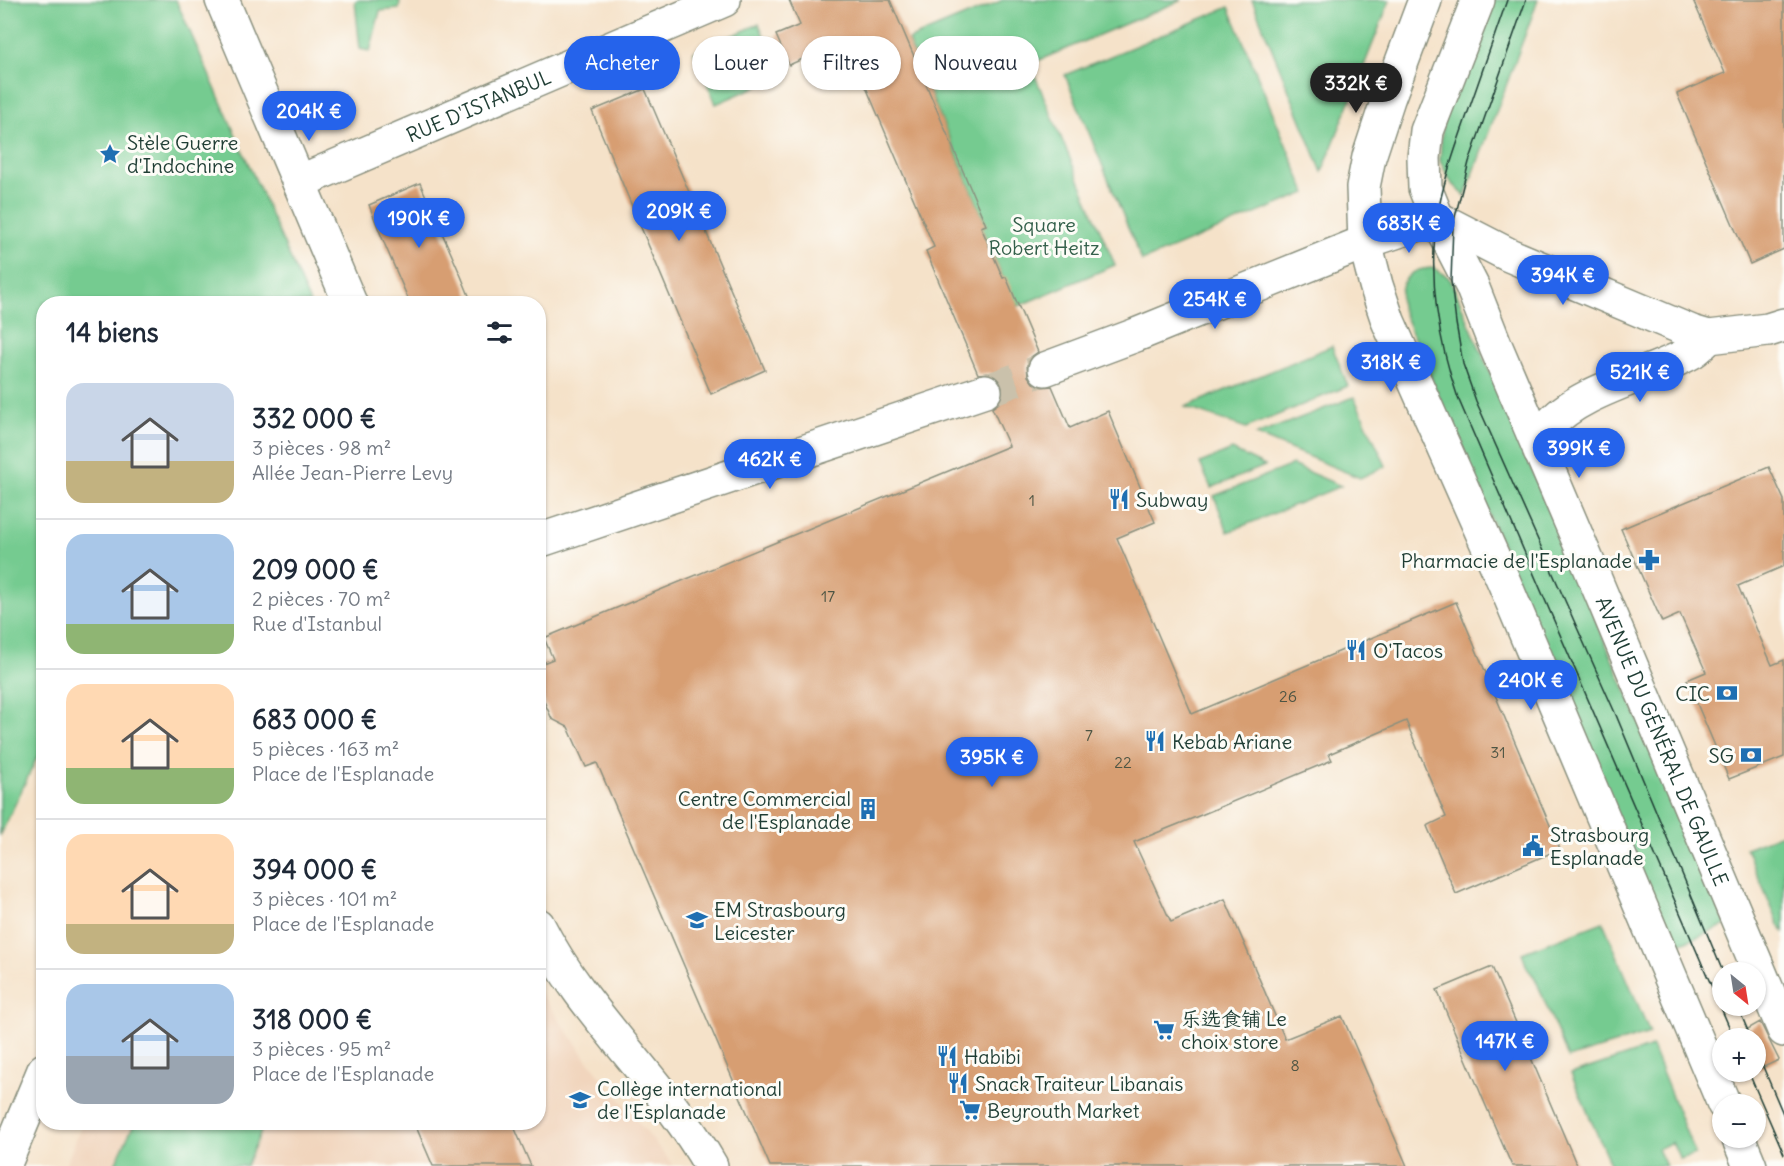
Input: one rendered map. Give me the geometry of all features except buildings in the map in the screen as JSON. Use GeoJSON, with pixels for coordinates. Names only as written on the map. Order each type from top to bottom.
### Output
{"type":"FeatureCollection","features":[{"type":"Feature","properties":{"kind":"street"},"geometry":{"type":"LineString","coordinates":[[222,0],[347,296]]}},
{"type":"Feature","properties":{"kind":"street","name":"RUE D'ISTANBUL"},"geometry":{"type":"LineString","coordinates":[[299,182],[724,0]]}},
{"type":"Feature","properties":{"kind":"street"},"geometry":{"type":"LineString","coordinates":[[1425,0],[1388,99],[1363,187],[1365,242],[1376,285],[1388,321],[1504,582],[1720,1094]]}},
{"type":"Feature","properties":{"kind":"street","name":"AVENUE DU GÉNÉRAL DE GAULLE"},"geometry":{"type":"LineString","coordinates":[[1478,0],[1427,131],[1424,158],[1425,188],[1437,218],[1472,286],[1784,1030]]}},
{"type":"Feature","properties":{"kind":"street"},"geometry":{"type":"LineString","coordinates":[[1045,369],[1136,335],[1365,242],[1437,218],[1509,255],[1692,332],[1709,337],[1768,330],[1784,324]]}},
{"type":"Feature","properties":{"kind":"street"},"geometry":{"type":"LineString","coordinates":[[1540,452],[1544,434],[1550,425],[1570,409],[1595,394],[1693,351],[1709,337]]}},
{"type":"Feature","properties":{"kind":"street"},"geometry":{"type":"LineString","coordinates":[[546,538],[985,391]]}},
{"type":"Feature","properties":{"kind":"street"},"geometry":{"type":"LineString","coordinates":[[546,940],[574,983],[660,1090],[711,1166]]}},
{"type":"Feature","properties":{"kind":"street"},"geometry":{"type":"LineString","coordinates":[[4,1166],[36,1089]]}},
{"type":"Feature","properties":{"kind":"street"},"geometry":{"type":"LineString","coordinates":[[1743,1148],[1750,1166]]}},
{"type":"Feature","properties":{"kind":"shaded area","name":"Collège international de l'Esplanade"},"geometry":{"type":"Polygon","coordinates":[[[546,1001],[587,1059],[674,1166],[65,1166],[80,1130],[546,1130],[546,1001]]]}},
{"type":"Feature","properties":{"kind":"green space"},"geometry":{"type":"Polygon","coordinates":[[[0,0],[176,0],[307,296],[36,296],[36,760],[0,836],[0,0]]]}},
{"type":"Feature","properties":{"kind":"green space"},"geometry":{"type":"Polygon","coordinates":[[[400,0],[399,9],[380,11],[370,51],[360,49],[355,1],[400,0]]]}},
{"type":"Feature","properties":{"kind":"green space","name":"Square Robert Heitz"},"geometry":{"type":"Polygon","coordinates":[[[1003,0],[1182,0],[1039,60],[1039,36],[918,36],[1003,0]]]}},
{"type":"Feature","properties":{"kind":"green space"},"geometry":{"type":"Polygon","coordinates":[[[1252,0],[1390,0],[1322,172],[1252,0]]]}},
{"type":"Feature","properties":{"kind":"green space"},"geometry":{"type":"Polygon","coordinates":[[[1488,0],[1538,0],[1465,196],[1451,182],[1440,161],[1443,116],[1488,0]]]}},
{"type":"Feature","properties":{"kind":"green space"},"geometry":{"type":"Polygon","coordinates":[[[1229,7],[1306,193],[1142,261],[1065,75],[1229,7]]]}},
{"type":"Feature","properties":{"kind":"green space"},"geometry":{"type":"Polygon","coordinates":[[[759,24],[764,36],[731,36],[759,24]]]}},
{"type":"Feature","properties":{"kind":"green space","name":"Square Robert Heitz"},"geometry":{"type":"Polygon","coordinates":[[[913,38],[913,52],[908,40],[913,38]]]}},
{"type":"Feature","properties":{"kind":"green space","name":"Square Robert Heitz"},"geometry":{"type":"Polygon","coordinates":[[[1039,85],[1115,265],[1018,306],[981,227],[986,225],[929,90],[1039,90],[1039,85]]]}},
{"type":"Feature","properties":{"kind":"green space"},"geometry":{"type":"Polygon","coordinates":[[[710,90],[748,90],[716,104],[710,90]]]}},
{"type":"Feature","properties":{"kind":"green space"},"geometry":{"type":"Polygon","coordinates":[[[1434,268],[1451,281],[1726,925],[1672,947],[1401,307],[1401,291],[1406,278],[1417,271],[1434,268]]]}},
{"type":"Feature","properties":{"kind":"green space"},"geometry":{"type":"Polygon","coordinates":[[[1332,346],[1348,386],[1246,428],[1185,407],[1332,346]]]}},
{"type":"Feature","properties":{"kind":"green space"},"geometry":{"type":"Polygon","coordinates":[[[1354,397],[1386,466],[1360,478],[1256,435],[1354,397]]]}},
{"type":"Feature","properties":{"kind":"green space"},"geometry":{"type":"Polygon","coordinates":[[[1232,450],[1265,466],[1211,488],[1200,463],[1232,450]]]}},
{"type":"Feature","properties":{"kind":"green space"},"geometry":{"type":"Polygon","coordinates":[[[1292,465],[1341,486],[1228,532],[1214,496],[1292,465]]]}},
{"type":"Feature","properties":{"kind":"green space"},"geometry":{"type":"Polygon","coordinates":[[[1784,833],[1784,932],[1746,848],[1784,833]]]}},
{"type":"Feature","properties":{"kind":"green space"},"geometry":{"type":"Polygon","coordinates":[[[1603,922],[1650,1033],[1568,1058],[1535,978],[1527,968],[1522,953],[1603,922]]]}},
{"type":"Feature","properties":{"kind":"green space"},"geometry":{"type":"Polygon","coordinates":[[[1652,1047],[1695,1154],[1680,1159],[1672,1142],[1658,1149],[1666,1166],[1611,1166],[1571,1074],[1652,1047]]]}},
{"type":"Feature","properties":{"kind":"green space"},"geometry":{"type":"Polygon","coordinates":[[[131,1130],[262,1130],[246,1166],[114,1166],[131,1130]]]}},
{"type":"Feature","properties":{"kind":"tunnel"},"geometry":{"type":"LineString","coordinates":[[985,391],[1045,369]]}},
{"type":"Feature","properties":{"kind":"tram line"},"geometry":{"type":"LineString","coordinates":[[1507,0],[1450,164],[1437,218],[1434,240],[1434,286],[1440,332],[1458,398],[1730,1028]]}},
{"type":"Feature","properties":{"kind":"tram line"},"geometry":{"type":"LineString","coordinates":[[1526,0],[1469,162],[1453,225],[1451,281],[1463,364],[1476,401],[1616,715],[1719,962]]}},
{"type":"Feature","properties":{"kind":"tram line"},"geometry":{"type":"LineString","coordinates":[[1742,1016],[1747,1028]]}},
{"type":"Feature","properties":{"kind":"tram line"},"geometry":{"type":"LineString","coordinates":[[1766,1074],[1784,1116]]}},
{"type":"Feature","properties":{"kind":"tram line"},"geometry":{"type":"LineString","coordinates":[[1753,1082],[1784,1154]]}},
{"type":"Feature","properties":{"kind":"place","name":"Stèle Guerre d'Indochine"},"geometry":{"type":"Point","coordinates":[110,154]}},
{"type":"Feature","properties":{"kind":"place","name":"Subway"},"geometry":{"type":"Point","coordinates":[1119,499]}},
{"type":"Feature","properties":{"kind":"place","name":"Pharmacie de l'Esplanade"},"geometry":{"type":"Point","coordinates":[1649,560]}},
{"type":"Feature","properties":{"kind":"place","name":"O'Tacos"},"geometry":{"type":"Point","coordinates":[1356,650]}},
{"type":"Feature","properties":{"kind":"place","name":"CIC"},"geometry":{"type":"Point","coordinates":[1727,693]}},
{"type":"Feature","properties":{"kind":"place","name":"Kebab Ariane"},"geometry":{"type":"Point","coordinates":[1155,741]}},
{"type":"Feature","properties":{"kind":"place","name":"SG"},"geometry":{"type":"Point","coordinates":[1751,755]}},
{"type":"Feature","properties":{"kind":"place","name":"Centre Commercial de l'Esplanade"},"geometry":{"type":"Point","coordinates":[868,809]}},
{"type":"Feature","properties":{"kind":"place","name":"Strasbourg Esplanade"},"geometry":{"type":"Point","coordinates":[1533,846]}},
{"type":"Feature","properties":{"kind":"place","name":"EM Strasbourg Leicester"},"geometry":{"type":"Point","coordinates":[697,920]}},
{"type":"Feature","properties":{"kind":"place","name":"乐选食铺 Le choix store"},"geometry":{"type":"Point","coordinates":[1164,1030]}},
{"type":"Feature","properties":{"kind":"place","name":"Habibi"},"geometry":{"type":"Point","coordinates":[947,1056]}},
{"type":"Feature","properties":{"kind":"place","name":"Snack Traiteur Libanais"},"geometry":{"type":"Point","coordinates":[958,1083]}},
{"type":"Feature","properties":{"kind":"place","name":"Collège international de l'Esplanade"},"geometry":{"type":"Point","coordinates":[580,1100]}},
{"type":"Feature","properties":{"kind":"place","name":"Beyrouth Market"},"geometry":{"type":"Point","coordinates":[970,1110]}}]}
